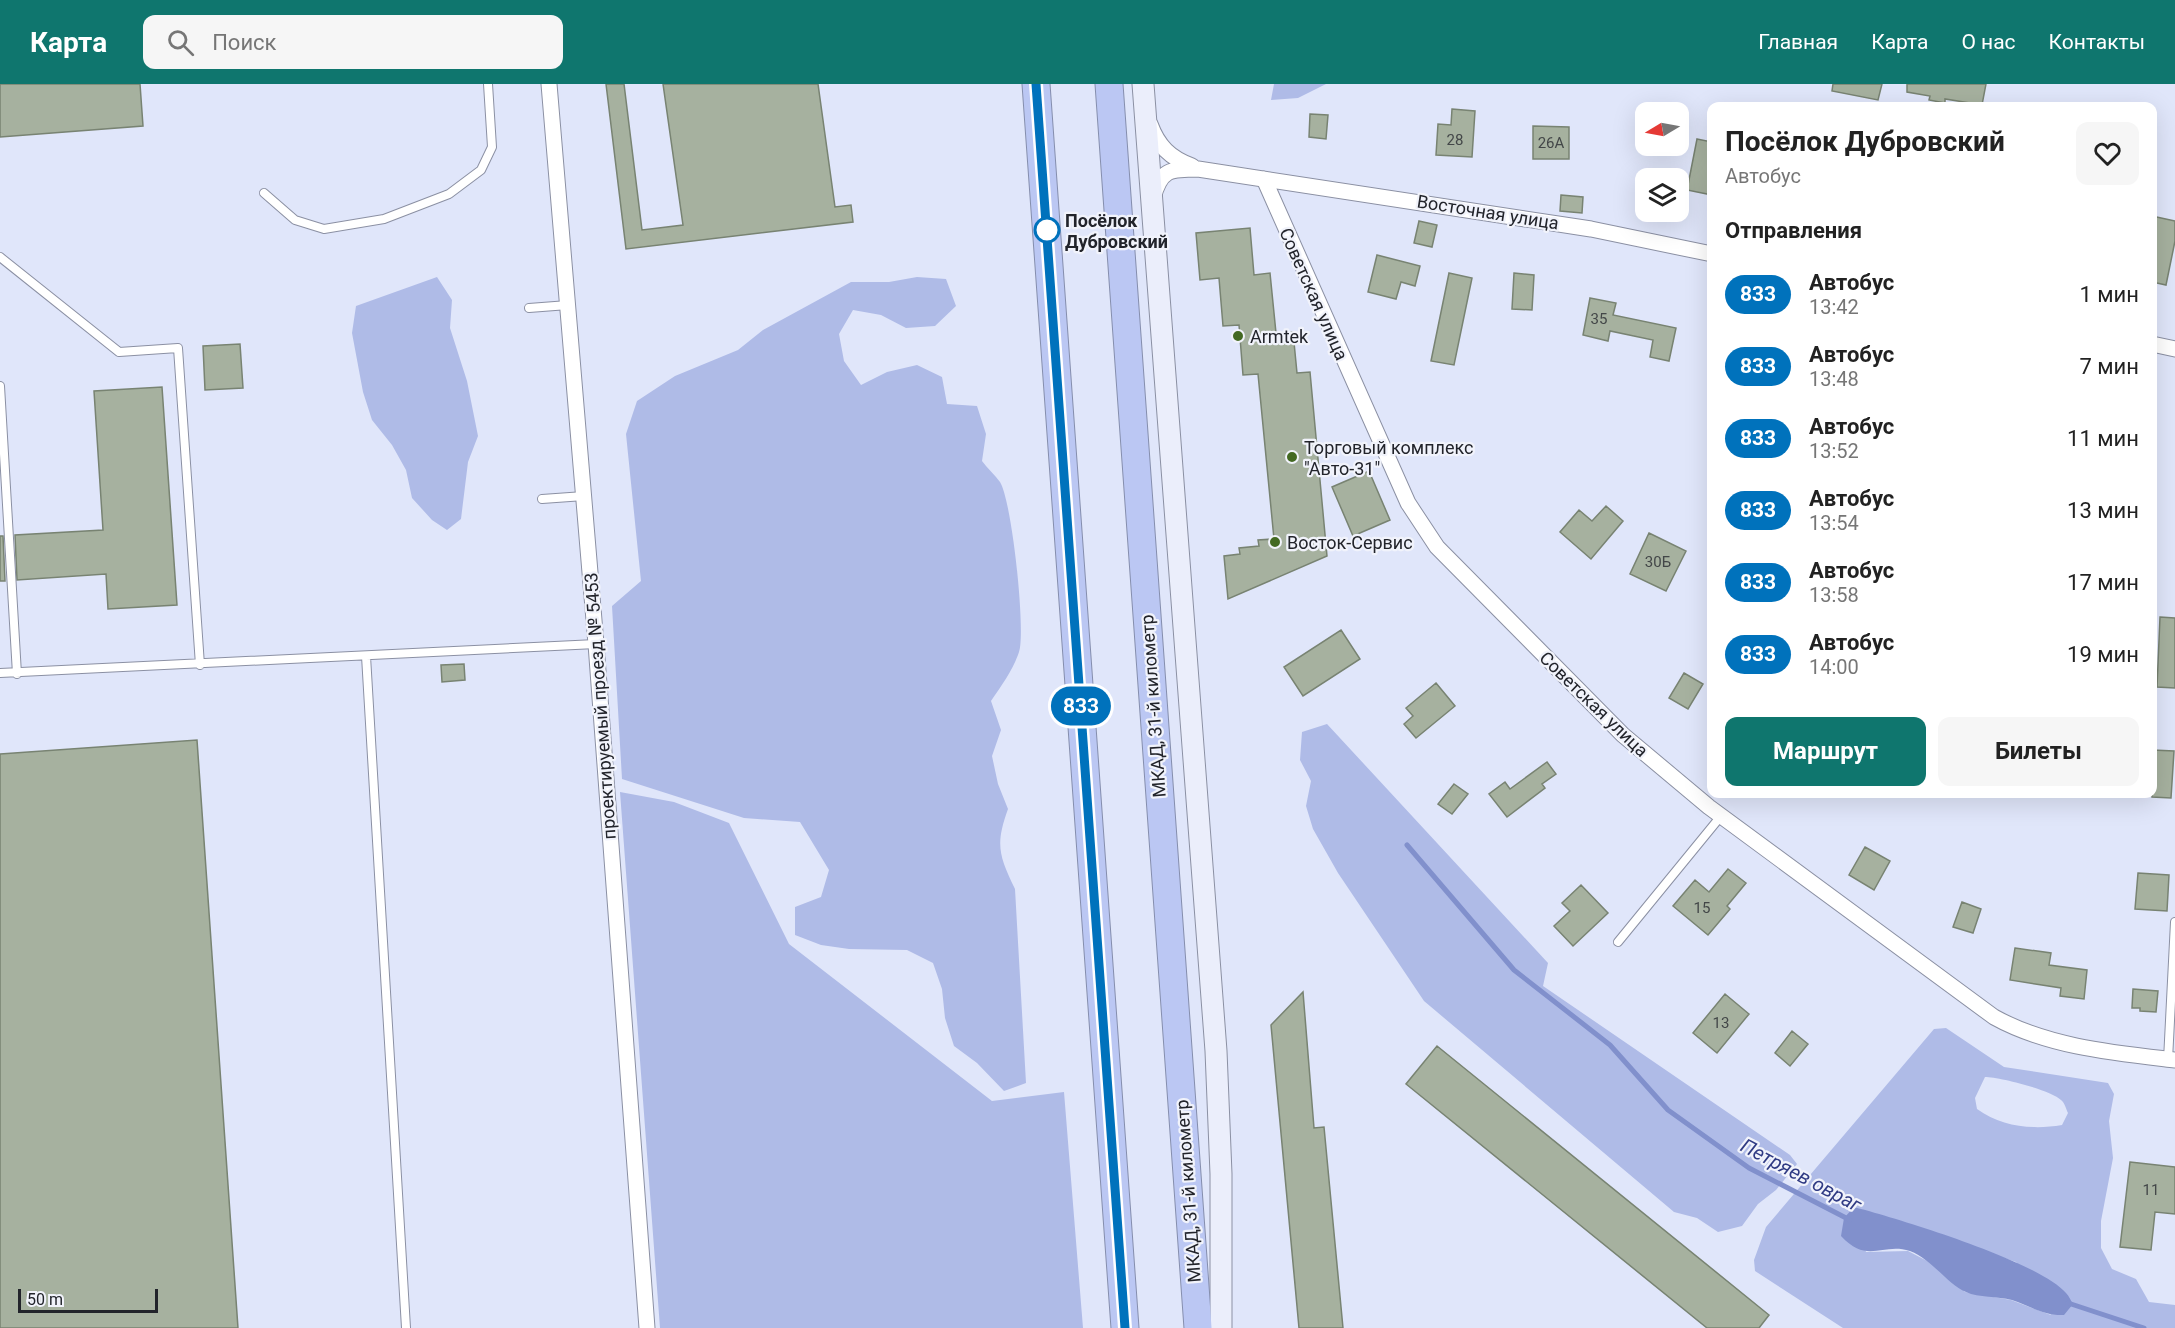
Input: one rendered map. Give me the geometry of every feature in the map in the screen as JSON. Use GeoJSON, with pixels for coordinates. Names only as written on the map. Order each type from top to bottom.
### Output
{"type":"FeatureCollection","features":[{"type":"Feature","properties":{"kind":"highway"},"geometry":{"type":"LineString","coordinates":[[1036,84],[1125,1328]]}},
{"type":"Feature","properties":{"kind":"highway","name":"МКАД, 31-й километр"},"geometry":{"type":"LineString","coordinates":[[1109,84],[1198,1328]]}},
{"type":"Feature","properties":{"kind":"main road"},"geometry":{"type":"LineString","coordinates":[[1143,84],[1216,1051],[1221,1174],[1221,1328]]}},
{"type":"Feature","properties":{"kind":"street","name":"проектируемый проезд № 5453"},"geometry":{"type":"LineString","coordinates":[[549,84],[596,644],[647,1328]]}},
{"type":"Feature","properties":{"kind":"street"},"geometry":{"type":"LineString","coordinates":[[1145,111],[1164,150],[1175,160],[1198,169]]}},
{"type":"Feature","properties":{"kind":"street"},"geometry":{"type":"LineString","coordinates":[[1152,202],[1157,183],[1164,174],[1175,169],[1198,169],[1264,179]]}},
{"type":"Feature","properties":{"kind":"street","name":"Восточная улица"},"geometry":{"type":"LineString","coordinates":[[1264,179],[1580,227],[1707,253]]}},
{"type":"Feature","properties":{"kind":"street","name":"Советская улица"},"geometry":{"type":"LineString","coordinates":[[1264,179],[1408,503],[1437,547],[1623,735],[1722,816],[1994,1017],[2034,1036],[2112,1052],[2171,1060]]}},
{"type":"Feature","properties":{"kind":"street"},"geometry":{"type":"LineString","coordinates":[[2157,345],[2175,349]]}},
{"type":"Feature","properties":{"kind":"lane"},"geometry":{"type":"LineString","coordinates":[[264,193],[296,220],[324,229],[384,219],[449,194],[481,170],[492,147],[488,84]]}},
{"type":"Feature","properties":{"kind":"lane"},"geometry":{"type":"LineString","coordinates":[[0,257],[119,352],[178,348],[200,665]]}},
{"type":"Feature","properties":{"kind":"lane"},"geometry":{"type":"LineString","coordinates":[[529,308],[568,305]]}},
{"type":"Feature","properties":{"kind":"lane"},"geometry":{"type":"LineString","coordinates":[[0,386],[17,674]]}},
{"type":"Feature","properties":{"kind":"lane"},"geometry":{"type":"LineString","coordinates":[[542,499],[584,496]]}},
{"type":"Feature","properties":{"kind":"lane"},"geometry":{"type":"LineString","coordinates":[[0,673],[17,674],[596,644]]}},
{"type":"Feature","properties":{"kind":"lane"},"geometry":{"type":"LineString","coordinates":[[366,656],[406,1328]]}},
{"type":"Feature","properties":{"kind":"lane"},"geometry":{"type":"LineString","coordinates":[[1618,942],[1722,816]]}},
{"type":"Feature","properties":{"kind":"lane"},"geometry":{"type":"LineString","coordinates":[[2171,1060],[2175,922]]}},
{"type":"Feature","properties":{"kind":"shaded area"},"geometry":{"type":"Polygon","coordinates":[[[1274,84],[1326,84],[1298,98],[1271,100],[1274,84]]]}},
{"type":"Feature","properties":{"kind":"shaded area"},"geometry":{"type":"Polygon","coordinates":[[[437,277],[452,300],[450,328],[467,381],[478,436],[468,462],[461,519],[447,530],[432,520],[412,498],[406,470],[392,445],[372,420],[363,392],[352,333],[356,306],[437,277]]]}},
{"type":"Feature","properties":{"kind":"shaded area"},"geometry":{"type":"Polygon","coordinates":[[[917,277],[946,279],[956,306],[935,326],[906,328],[881,315],[853,310],[839,334],[844,361],[861,385],[887,372],[917,365],[942,377],[947,404],[977,406],[986,434],[982,461],[1000,482],[1005,494],[1013,539],[1021,640],[1014,665],[991,701],[1001,730],[992,756],[998,784],[1008,809],[1000,841],[1002,858],[1015,889],[1026,1083],[1004,1091],[977,1063],[954,1046],[945,1018],[942,989],[933,963],[907,950],[849,949],[821,945],[795,935],[795,907],[821,897],[829,870],[800,822],[744,818],[622,779],[612,606],[641,581],[626,434],[637,401],[675,376],[738,350],[763,330],[851,282],[889,282],[917,277]]]}},
{"type":"Feature","properties":{"kind":"shaded area"},"geometry":{"type":"Polygon","coordinates":[[[1327,724],[1548,963],[1543,986],[1790,1155],[1797,1164],[1776,1190],[1758,1204],[1742,1226],[1718,1232],[1697,1218],[1674,1212],[1424,1001],[1338,873],[1313,829],[1306,806],[1311,781],[1300,760],[1302,732],[1327,724]]]}},
{"type":"Feature","properties":{"kind":"shaded area"},"geometry":{"type":"Polygon","coordinates":[[[620,792],[674,802],[729,823],[789,944],[992,1101],[1064,1092],[1083,1328],[660,1328],[620,792]]]}},
{"type":"Feature","properties":{"kind":"shaded area"},"geometry":{"type":"Polygon","coordinates":[[[1946,1028],[2004,1067],[2108,1083],[2114,1094],[2109,1121],[2113,1158],[2101,1221],[2101,1248],[2112,1269],[2136,1279],[2149,1302],[2175,1305],[2175,1328],[1843,1328],[1755,1271],[1754,1260],[1766,1227],[1934,1029],[1946,1028]],[[1985,1077],[1975,1098],[1977,1109],[1997,1120],[2018,1126],[2062,1125],[2068,1113],[2064,1103],[2055,1096],[2024,1085],[1985,1077]],[[1854,1207],[1866,1252],[1908,1251],[1933,1264],[1965,1292],[2011,1300],[2051,1315],[2016,1262],[1854,1207]]]}},
{"type":"Feature","properties":{"kind":"shaded area"},"geometry":{"type":"Polygon","coordinates":[[[1854,1207],[1966,1242],[1998,1255],[2051,1281],[2066,1293],[2073,1304],[2064,1315],[2057,1315],[2012,1300],[1971,1294],[1959,1288],[1926,1260],[1910,1251],[1859,1249],[1841,1236],[1844,1218],[1854,1207]]]}},
{"type":"Feature","properties":{"kind":"building"},"geometry":{"type":"Polygon","coordinates":[[[0,84],[140,84],[143,126],[0,137],[0,84]]]}},
{"type":"Feature","properties":{"kind":"building"},"geometry":{"type":"Polygon","coordinates":[[[606,84],[624,84],[642,230],[683,225],[663,84],[818,84],[835,207],[851,205],[853,222],[626,249],[606,84]]]}},
{"type":"Feature","properties":{"kind":"building"},"geometry":{"type":"Polygon","coordinates":[[[1833,84],[1882,84],[1878,100],[1832,91],[1833,84]]]}},
{"type":"Feature","properties":{"kind":"building"},"geometry":{"type":"Polygon","coordinates":[[[1907,84],[1986,84],[1983,102],[1945,99],[1945,102],[1940,102],[1929,100],[1930,96],[1907,92],[1907,84]]]}},
{"type":"Feature","properties":{"kind":"building"},"geometry":{"type":"Polygon","coordinates":[[[1452,109],[1475,111],[1472,157],[1436,155],[1438,124],[1451,125],[1452,109]]]}},
{"type":"Feature","properties":{"kind":"building"},"geometry":{"type":"Polygon","coordinates":[[[1310,114],[1328,115],[1326,139],[1309,137],[1310,114]]]}},
{"type":"Feature","properties":{"kind":"building"},"geometry":{"type":"Polygon","coordinates":[[[1533,126],[1569,127],[1569,159],[1533,159],[1533,126]]]}},
{"type":"Feature","properties":{"kind":"building"},"geometry":{"type":"Polygon","coordinates":[[[1697,139],[1707,141],[1707,194],[1689,190],[1697,139]]]}},
{"type":"Feature","properties":{"kind":"building"},"geometry":{"type":"Polygon","coordinates":[[[1561,195],[1583,197],[1582,213],[1560,211],[1561,195]]]}},
{"type":"Feature","properties":{"kind":"building"},"geometry":{"type":"Polygon","coordinates":[[[2157,217],[2175,221],[2175,241],[2166,285],[2157,283],[2157,217]]]}},
{"type":"Feature","properties":{"kind":"building"},"geometry":{"type":"Polygon","coordinates":[[[1419,221],[1437,225],[1432,247],[1414,243],[1419,221]]]}},
{"type":"Feature","properties":{"kind":"building","name":"Торговый комплекс \"Авто-31\""},"geometry":{"type":"Polygon","coordinates":[[[1250,228],[1254,275],[1270,273],[1276,333],[1293,332],[1297,373],[1310,372],[1327,556],[1228,599],[1224,556],[1240,554],[1239,548],[1259,546],[1258,540],[1274,539],[1258,374],[1243,375],[1239,325],[1223,326],[1219,278],[1200,280],[1196,233],[1250,228]]]}},
{"type":"Feature","properties":{"kind":"building"},"geometry":{"type":"Polygon","coordinates":[[[1377,255],[1420,266],[1415,286],[1401,282],[1396,299],[1368,292],[1377,255]]]}},
{"type":"Feature","properties":{"kind":"building"},"geometry":{"type":"Polygon","coordinates":[[[1449,273],[1472,278],[1454,365],[1431,361],[1449,273]]]}},
{"type":"Feature","properties":{"kind":"building"},"geometry":{"type":"Polygon","coordinates":[[[1514,273],[1534,275],[1532,310],[1512,309],[1514,273]]]}},
{"type":"Feature","properties":{"kind":"building"},"geometry":{"type":"Polygon","coordinates":[[[1590,298],[1616,303],[1613,315],[1676,328],[1669,361],[1650,357],[1653,340],[1610,331],[1608,341],[1583,335],[1590,298]]]}},
{"type":"Feature","properties":{"kind":"building"},"geometry":{"type":"Polygon","coordinates":[[[240,344],[243,388],[205,390],[203,346],[240,344]]]}},
{"type":"Feature","properties":{"kind":"building"},"geometry":{"type":"Polygon","coordinates":[[[162,387],[177,605],[108,609],[106,574],[17,580],[15,535],[103,530],[94,391],[162,387]]]}},
{"type":"Feature","properties":{"kind":"building"},"geometry":{"type":"Polygon","coordinates":[[[1369,471],[1390,520],[1353,536],[1332,487],[1369,471]]]}},
{"type":"Feature","properties":{"kind":"building"},"geometry":{"type":"Polygon","coordinates":[[[1606,506],[1623,521],[1591,559],[1560,532],[1579,510],[1592,521],[1606,506]]]}},
{"type":"Feature","properties":{"kind":"building"},"geometry":{"type":"Polygon","coordinates":[[[1649,533],[1686,551],[1666,591],[1630,574],[1649,533]]]}},
{"type":"Feature","properties":{"kind":"building"},"geometry":{"type":"Polygon","coordinates":[[[0,536],[3,536],[5,581],[0,581],[0,536]]]}},
{"type":"Feature","properties":{"kind":"building"},"geometry":{"type":"Polygon","coordinates":[[[2160,617],[2175,618],[2175,688],[2157,687],[2160,617]]]}},
{"type":"Feature","properties":{"kind":"building"},"geometry":{"type":"Polygon","coordinates":[[[1341,630],[1360,659],[1303,696],[1284,667],[1341,630]]]}},
{"type":"Feature","properties":{"kind":"building"},"geometry":{"type":"Polygon","coordinates":[[[464,664],[465,680],[442,682],[441,665],[464,664]]]}},
{"type":"Feature","properties":{"kind":"building"},"geometry":{"type":"Polygon","coordinates":[[[1684,673],[1703,684],[1688,709],[1669,698],[1684,673]]]}},
{"type":"Feature","properties":{"kind":"building"},"geometry":{"type":"Polygon","coordinates":[[[1436,683],[1455,706],[1416,738],[1404,724],[1413,716],[1406,708],[1436,683]]]}},
{"type":"Feature","properties":{"kind":"building"},"geometry":{"type":"Polygon","coordinates":[[[197,740],[238,1328],[0,1328],[0,754],[197,740]]]}},
{"type":"Feature","properties":{"kind":"building"},"geometry":{"type":"Polygon","coordinates":[[[2157,750],[2174,751],[2171,798],[2157,797],[2157,750]]]}},
{"type":"Feature","properties":{"kind":"building"},"geometry":{"type":"Polygon","coordinates":[[[1547,762],[1556,774],[1542,784],[1545,788],[1507,817],[1489,794],[1505,782],[1510,789],[1547,762]]]}},
{"type":"Feature","properties":{"kind":"building"},"geometry":{"type":"Polygon","coordinates":[[[1454,784],[1468,794],[1452,814],[1438,804],[1454,784]]]}},
{"type":"Feature","properties":{"kind":"building"},"geometry":{"type":"Polygon","coordinates":[[[1865,847],[1890,861],[1874,890],[1849,875],[1865,847]]]}},
{"type":"Feature","properties":{"kind":"building"},"geometry":{"type":"Polygon","coordinates":[[[1728,869],[1746,883],[1727,906],[1730,909],[1708,935],[1673,906],[1695,880],[1709,892],[1728,869]]]}},
{"type":"Feature","properties":{"kind":"building"},"geometry":{"type":"Polygon","coordinates":[[[2138,873],[2169,875],[2167,911],[2135,909],[2138,873]]]}},
{"type":"Feature","properties":{"kind":"building"},"geometry":{"type":"Polygon","coordinates":[[[1581,885],[1608,913],[1573,946],[1554,926],[1570,911],[1562,903],[1581,885]]]}},
{"type":"Feature","properties":{"kind":"building"},"geometry":{"type":"Polygon","coordinates":[[[1962,902],[1981,909],[1973,933],[1953,927],[1962,902]]]}},
{"type":"Feature","properties":{"kind":"building"},"geometry":{"type":"Polygon","coordinates":[[[2015,948],[2051,953],[2049,965],[2087,970],[2084,999],[2060,996],[2061,988],[2010,980],[2015,948]]]}},
{"type":"Feature","properties":{"kind":"building"},"geometry":{"type":"Polygon","coordinates":[[[2133,989],[2158,991],[2156,1012],[2132,1008],[2133,989]]]}},
{"type":"Feature","properties":{"kind":"building"},"geometry":{"type":"Polygon","coordinates":[[[1303,992],[1314,1128],[1324,1127],[1343,1328],[1299,1328],[1271,1025],[1303,992]]]}},
{"type":"Feature","properties":{"kind":"building"},"geometry":{"type":"Polygon","coordinates":[[[1725,994],[1749,1014],[1717,1053],[1693,1033],[1725,994]]]}},
{"type":"Feature","properties":{"kind":"building"},"geometry":{"type":"Polygon","coordinates":[[[1792,1031],[1808,1044],[1790,1066],[1775,1053],[1792,1031]]]}},
{"type":"Feature","properties":{"kind":"building"},"geometry":{"type":"Polygon","coordinates":[[[1437,1046],[1769,1315],[1759,1328],[1707,1328],[1406,1084],[1437,1046]]]}},
{"type":"Feature","properties":{"kind":"building"},"geometry":{"type":"Polygon","coordinates":[[[2130,1162],[2175,1167],[2175,1214],[2155,1212],[2151,1250],[2120,1247],[2130,1162]]]}},
{"type":"Feature","properties":{"kind":"waterway","name":"Петряев овраг"},"geometry":{"type":"LineString","coordinates":[[1407,845],[1514,970],[1610,1045],[1668,1110],[1749,1168],[1850,1220]]}},
{"type":"Feature","properties":{"kind":"waterway","name":"Петряев овраг"},"geometry":{"type":"LineString","coordinates":[[2068,1303],[2144,1328]]}},
{"type":"Feature","properties":{"kind":"bus line","name":"833"},"geometry":{"type":"LineString","coordinates":[[1036,84],[1125,1328]]}},
{"type":"Feature","properties":{"kind":"place","name":"Посёлок Дубровский"},"geometry":{"type":"Point","coordinates":[1047,230]}},
{"type":"Feature","properties":{"kind":"place","name":"Armtek"},"geometry":{"type":"Point","coordinates":[1238,336]}},
{"type":"Feature","properties":{"kind":"place","name":"Торговый комплекс \"Авто-31\""},"geometry":{"type":"Point","coordinates":[1292,457]}},
{"type":"Feature","properties":{"kind":"place","name":"Восток-Сервис"},"geometry":{"type":"Point","coordinates":[1275,542]}}]}
